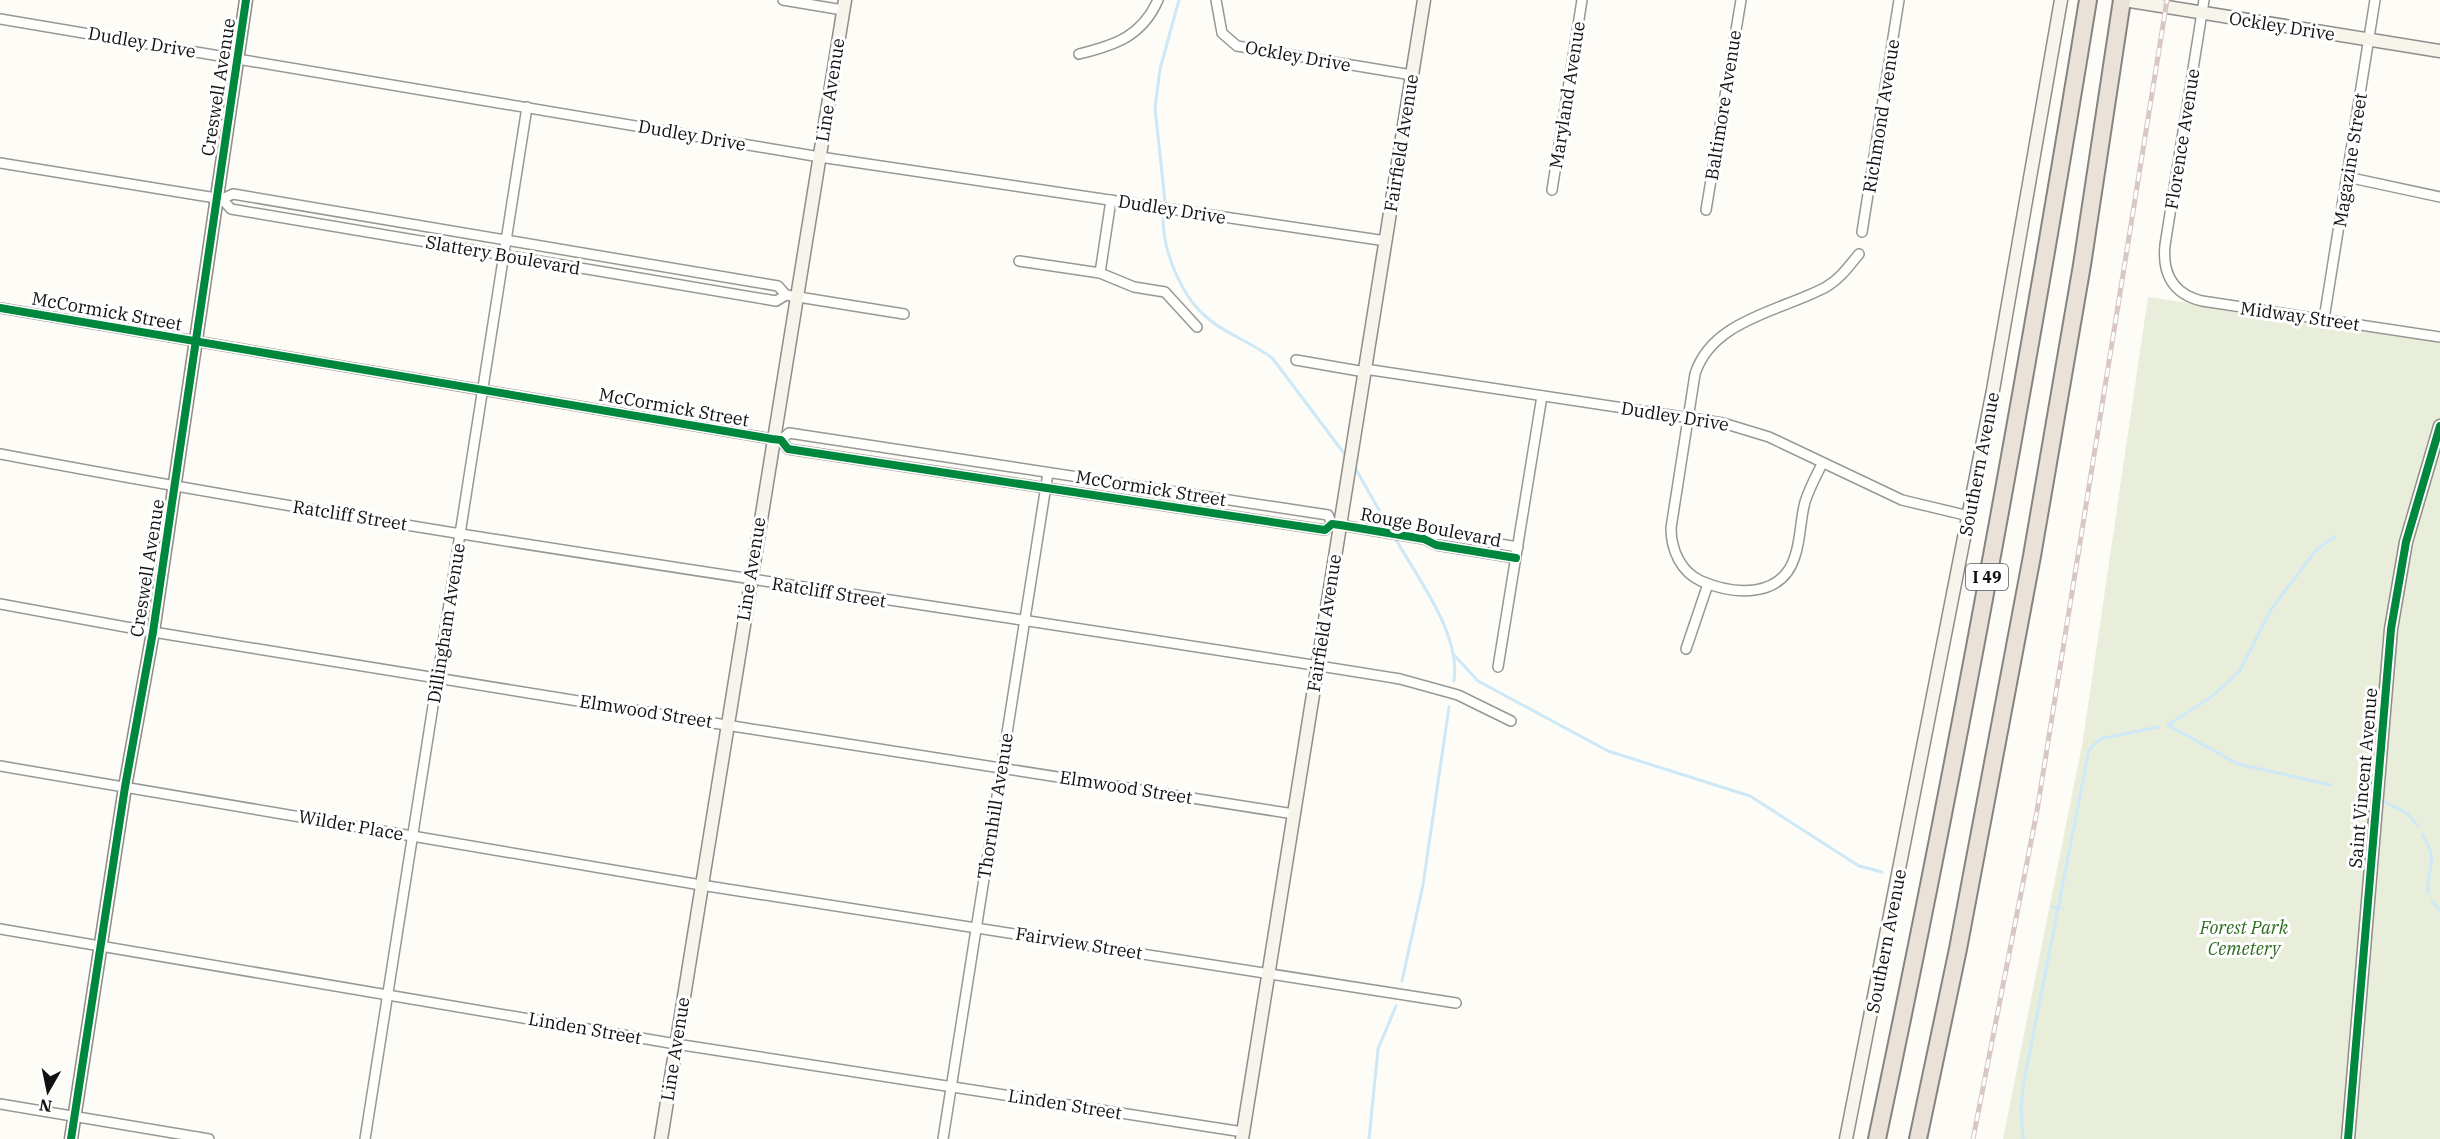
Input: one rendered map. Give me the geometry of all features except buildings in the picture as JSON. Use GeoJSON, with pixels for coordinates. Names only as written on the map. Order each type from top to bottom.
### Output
{"type":"FeatureCollection","features":[{"type":"Feature","properties":{"kind":"highway","name":"I 49"},"geometry":{"type":"LineString","coordinates":[[1919,1136],[1958,949],[2036,532],[2082,265],[2123,0]]}},
{"type":"Feature","properties":{"kind":"highway","name":"I 49"},"geometry":{"type":"LineString","coordinates":[[1876,1139],[1887,1094],[2021,396],[2086,7]]}},
{"type":"Feature","properties":{"kind":"street","name":"Creswell Avenue"},"geometry":{"type":"LineString","coordinates":[[71,1139],[125,787],[153,632],[195,341],[219,199],[246,0]]}},
{"type":"Feature","properties":{"kind":"street"},"geometry":{"type":"LineString","coordinates":[[783,0],[844,5]]}},
{"type":"Feature","properties":{"kind":"street"},"geometry":{"type":"LineString","coordinates":[[1079,54],[1115,45],[1129,37],[1151,15],[1158,0]]}},
{"type":"Feature","properties":{"kind":"street","name":"Ockley Drive"},"geometry":{"type":"LineString","coordinates":[[1216,0],[1222,33],[1237,46],[1412,75]]}},
{"type":"Feature","properties":{"kind":"street","name":"Fairfield Avenue"},"geometry":{"type":"LineString","coordinates":[[1242,1135],[1317,666],[1336,525],[1348,475],[1424,0]]}},
{"type":"Feature","properties":{"kind":"street","name":"Maryland Avenue"},"geometry":{"type":"LineString","coordinates":[[1552,190],[1582,0]]}},
{"type":"Feature","properties":{"kind":"street","name":"Baltimore Avenue"},"geometry":{"type":"LineString","coordinates":[[1706,210],[1741,0]]}},
{"type":"Feature","properties":{"kind":"street","name":"Richmond Avenue"},"geometry":{"type":"LineString","coordinates":[[1862,232],[1899,0]]}},
{"type":"Feature","properties":{"kind":"street","name":"Southern Avenue"},"geometry":{"type":"LineString","coordinates":[[1846,1139],[2017,263],[2061,0]]}},
{"type":"Feature","properties":{"kind":"street","name":"Ockley Drive"},"geometry":{"type":"LineString","coordinates":[[2123,0],[2440,51]]}},
{"type":"Feature","properties":{"kind":"street","name":"Florence Avenue"},"geometry":{"type":"LineString","coordinates":[[2169,279],[2164,267],[2165,245],[2204,0]]}},
{"type":"Feature","properties":{"kind":"street","name":"Magazine Street"},"geometry":{"type":"LineString","coordinates":[[2324,319],[2375,0]]}},
{"type":"Feature","properties":{"kind":"street","name":"Line Avenue"},"geometry":{"type":"LineString","coordinates":[[661,1139],[749,580],[777,440],[791,296],[820,157],[844,5]]}},
{"type":"Feature","properties":{"kind":"street","name":"Dudley Drive"},"geometry":{"type":"LineString","coordinates":[[0,19],[820,157],[1386,241]]}},
{"type":"Feature","properties":{"kind":"street","name":"Dillingham Avenue"},"geometry":{"type":"LineString","coordinates":[[365,1139],[527,107]]}},
{"type":"Feature","properties":{"kind":"street","name":"Slattery Boulevard"},"geometry":{"type":"LineString","coordinates":[[0,163],[219,199],[233,194],[506,239],[778,286],[791,296]]}},
{"type":"Feature","properties":{"kind":"street"},"geometry":{"type":"LineString","coordinates":[[2347,177],[2440,197]]}},
{"type":"Feature","properties":{"kind":"street","name":"Slattery Boulevard"},"geometry":{"type":"LineString","coordinates":[[219,199],[231,209],[776,301],[791,296],[904,314]]}},
{"type":"Feature","properties":{"kind":"street"},"geometry":{"type":"LineString","coordinates":[[1100,273],[1111,200]]}},
{"type":"Feature","properties":{"kind":"street"},"geometry":{"type":"LineString","coordinates":[[1822,464],[1808,494],[1796,553],[1787,572],[1770,586],[1750,591],[1730,590],[1693,577],[1682,566],[1672,541],[1672,516],[1699,360],[1717,338],[1827,286],[1843,274],[1859,255]]}},
{"type":"Feature","properties":{"kind":"street"},"geometry":{"type":"LineString","coordinates":[[1019,261],[1100,273],[1134,287],[1165,292],[1197,327]]}},
{"type":"Feature","properties":{"kind":"street","name":"Midway Street"},"geometry":{"type":"LineString","coordinates":[[2169,279],[2182,294],[2194,299],[2440,337]]}},
{"type":"Feature","properties":{"kind":"street","name":"McCormick Street"},"geometry":{"type":"LineString","coordinates":[[0,308],[777,440],[788,449],[1325,530],[1336,525],[1328,515],[789,433],[777,440]]}},
{"type":"Feature","properties":{"kind":"street","name":"Dudley Drive"},"geometry":{"type":"LineString","coordinates":[[1296,360],[1723,423],[1760,434],[1902,500],[1969,516]]}},
{"type":"Feature","properties":{"kind":"street"},"geometry":{"type":"LineString","coordinates":[[1498,667],[1542,396]]}},
{"type":"Feature","properties":{"kind":"street","name":"Saint Vincent Avenue"},"geometry":{"type":"LineString","coordinates":[[2348,1139],[2391,629],[2406,542],[2440,426]]}},
{"type":"Feature","properties":{"kind":"street"},"geometry":{"type":"LineString","coordinates":[[908,466],[910,452]]}},
{"type":"Feature","properties":{"kind":"street","name":"Ratcliff Street"},"geometry":{"type":"LineString","coordinates":[[0,454],[174,487],[749,580],[1317,666],[1432,687],[1458,695],[1511,721]]}},
{"type":"Feature","properties":{"kind":"street","name":"Thornhill Avenue"},"geometry":{"type":"LineString","coordinates":[[943,1139],[1048,473]]}},
{"type":"Feature","properties":{"kind":"street"},"geometry":{"type":"LineString","coordinates":[[1196,510],[1198,496]]}},
{"type":"Feature","properties":{"kind":"street","name":"Rouge Boulevard"},"geometry":{"type":"LineString","coordinates":[[1336,525],[1404,535],[1425,539],[1436,545],[1516,558]]}},
{"type":"Feature","properties":{"kind":"street","name":"Rouge Boulevard"},"geometry":{"type":"LineString","coordinates":[[1425,539],[1436,534],[1518,547]]}},
{"type":"Feature","properties":{"kind":"street"},"geometry":{"type":"LineString","coordinates":[[1686,649],[1708,584]]}},
{"type":"Feature","properties":{"kind":"street","name":"Elmwood Street"},"geometry":{"type":"LineString","coordinates":[[0,604],[153,632],[438,676],[726,725],[1294,814]]}},
{"type":"Feature","properties":{"kind":"street","name":"Wilder Place"},"geometry":{"type":"LineString","coordinates":[[0,766],[701,885]]}},
{"type":"Feature","properties":{"kind":"street","name":"Fairview Street"},"geometry":{"type":"LineString","coordinates":[[701,885],[1456,1003]]}},
{"type":"Feature","properties":{"kind":"street","name":"Linden Street"},"geometry":{"type":"LineString","coordinates":[[0,929],[676,1044],[951,1086],[1242,1135]]}},
{"type":"Feature","properties":{"kind":"street"},"geometry":{"type":"LineString","coordinates":[[0,1104],[209,1139]]}},
{"type":"Feature","properties":{"kind":"green space","name":"Forest Park Cemetery"},"geometry":{"type":"Polygon","coordinates":[[[2148,297],[2440,340],[2440,1139],[2003,1139],[2083,740],[2148,297]]]}},
{"type":"Feature","properties":{"kind":"waterway"},"geometry":{"type":"LineString","coordinates":[[1165,202],[1155,108],[1160,69],[1179,0]]}},
{"type":"Feature","properties":{"kind":"waterway"},"geometry":{"type":"LineString","coordinates":[[1163,218],[1170,260],[1191,300],[1217,326],[1258,348],[1273,359],[1346,456]]}},
{"type":"Feature","properties":{"kind":"waterway"},"geometry":{"type":"LineString","coordinates":[[1354,466],[1391,531]]}},
{"type":"Feature","properties":{"kind":"waterway"},"geometry":{"type":"LineString","coordinates":[[1394,536],[1444,625],[1451,644],[1454,681]]}},
{"type":"Feature","properties":{"kind":"waterway"},"geometry":{"type":"LineString","coordinates":[[2168,725],[2211,697],[2239,672],[2272,608],[2317,549],[2336,536]]}},
{"type":"Feature","properties":{"kind":"waterway"},"geometry":{"type":"LineString","coordinates":[[1455,656],[1478,681],[1608,751],[1750,796],[1859,866],[1882,872]]}},
{"type":"Feature","properties":{"kind":"waterway"},"geometry":{"type":"LineString","coordinates":[[1402,981],[1423,885],[1449,707]]}},
{"type":"Feature","properties":{"kind":"waterway"},"geometry":{"type":"LineString","coordinates":[[2168,725],[2238,764],[2331,785]]}},
{"type":"Feature","properties":{"kind":"waterway"},"geometry":{"type":"LineString","coordinates":[[2023,1139],[2021,1110],[2023,1087],[2089,750],[2100,739],[2158,727]]}},
{"type":"Feature","properties":{"kind":"waterway"},"geometry":{"type":"LineString","coordinates":[[2385,802],[2407,813],[2417,825]]}},
{"type":"Feature","properties":{"kind":"waterway"},"geometry":{"type":"LineString","coordinates":[[2422,834],[2432,858],[2428,893]]}},
{"type":"Feature","properties":{"kind":"waterway"},"geometry":{"type":"LineString","coordinates":[[2432,901],[2440,911]]}},
{"type":"Feature","properties":{"kind":"waterway"},"geometry":{"type":"LineString","coordinates":[[2052,907],[2060,908]]}},
{"type":"Feature","properties":{"kind":"waterway"},"geometry":{"type":"LineString","coordinates":[[1369,1139],[1378,1049],[1396,1006]]}},
{"type":"Feature","properties":{"kind":"railway"},"geometry":{"type":"LineString","coordinates":[[1973,1139],[2037,811],[2167,0]]}},
{"type":"Feature","properties":{"kind":"cycle path"},"geometry":{"type":"LineString","coordinates":[[71,1139],[125,787],[153,632],[246,0]]}},
{"type":"Feature","properties":{"kind":"cycle path"},"geometry":{"type":"LineString","coordinates":[[0,308],[781,440],[788,449],[1325,530],[1332,524],[1340,525],[1424,539],[1436,545],[1516,558]]}},
{"type":"Feature","properties":{"kind":"cycle path"},"geometry":{"type":"LineString","coordinates":[[2348,1139],[2391,629],[2406,542],[2440,426]]}}]}
